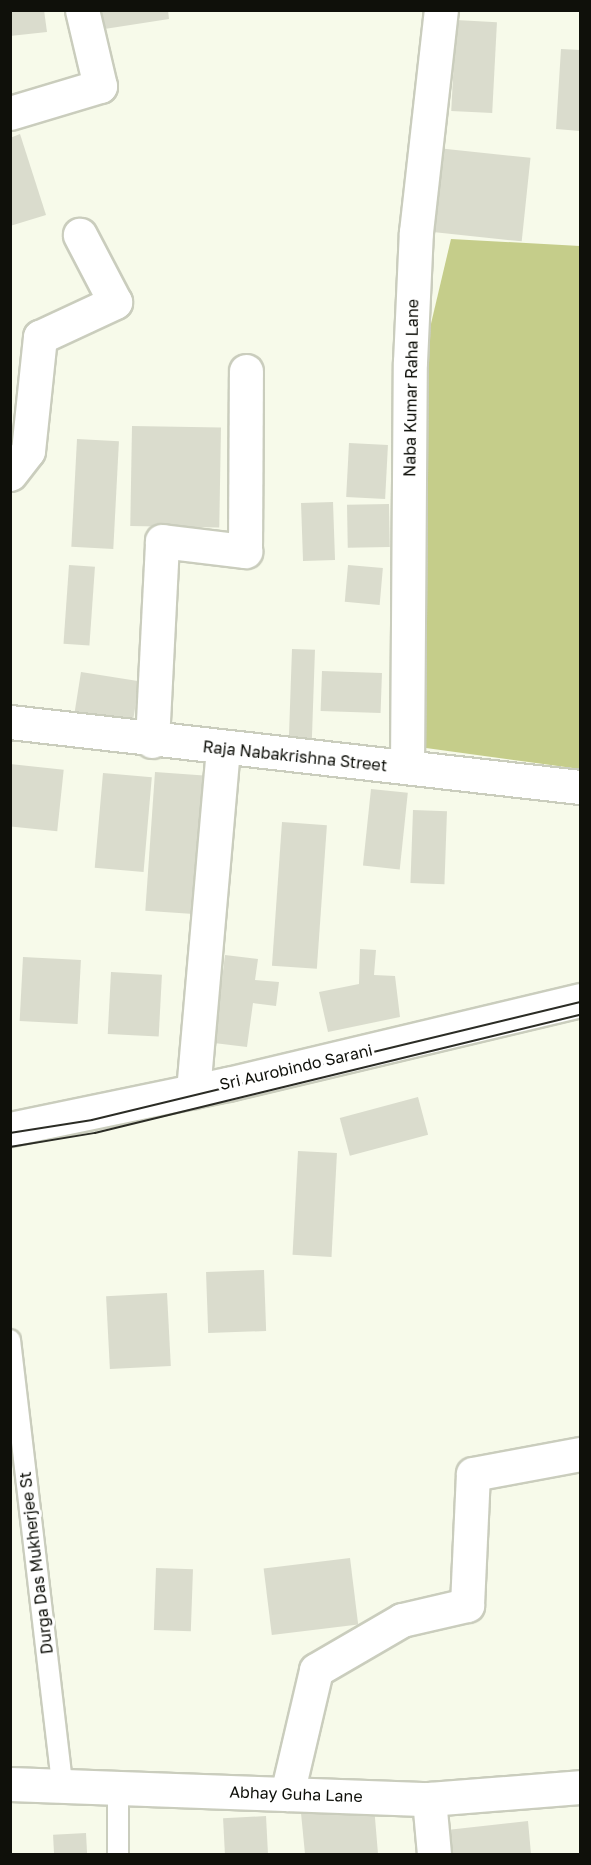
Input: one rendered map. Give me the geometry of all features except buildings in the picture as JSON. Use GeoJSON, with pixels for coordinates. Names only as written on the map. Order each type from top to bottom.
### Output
{"type":"FeatureCollection","features":[{"type":"Feature","properties":{"kind":"street"},"geometry":{"type":"LineString","coordinates":[[10,113],[100,86],[82,10]]}},
{"type":"Feature","properties":{"kind":"street","name":"Naba Kumar Raha Lane"},"geometry":{"type":"LineString","coordinates":[[407,767],[410,362],[416,232],[441,11]]}},
{"type":"Feature","properties":{"kind":"street"},"geometry":{"type":"LineString","coordinates":[[10,474],[28,451],[40,337],[115,302],[80,234]]}},
{"type":"Feature","properties":{"kind":"street"},"geometry":{"type":"LineString","coordinates":[[152,741],[162,541],[245,550],[246,371]]}},
{"type":"Feature","properties":{"kind":"street","name":"Raja Nabakrishna Street"},"geometry":{"type":"LineString","coordinates":[[10,722],[152,741],[580,787]]}},
{"type":"Feature","properties":{"kind":"street"},"geometry":{"type":"LineString","coordinates":[[193,1091],[223,748]]}},
{"type":"Feature","properties":{"kind":"street","name":"Sri Aurobindo Sarani"},"geometry":{"type":"LineString","coordinates":[[10,1129],[193,1091],[580,1000]]}},
{"type":"Feature","properties":{"kind":"street"},"geometry":{"type":"LineString","coordinates":[[287,1794],[316,1670],[402,1620],[466,1605],[473,1474],[580,1454]]}},
{"type":"Feature","properties":{"kind":"street","name":"Abhay Guha Lane"},"geometry":{"type":"LineString","coordinates":[[10,1784],[429,1798],[580,1787]]}},
{"type":"Feature","properties":{"kind":"street"},"geometry":{"type":"LineString","coordinates":[[429,1798],[434,1854]]}},
{"type":"Feature","properties":{"kind":"lane","name":"Durga Das Mukherjee St"},"geometry":{"type":"LineString","coordinates":[[10,1340],[62,1786]]}},
{"type":"Feature","properties":{"kind":"lane"},"geometry":{"type":"LineString","coordinates":[[118,1788],[118,1854]]}},
{"type":"Feature","properties":{"kind":"green space"},"geometry":{"type":"Polygon","coordinates":[[[451,239],[580,246],[580,769],[426,748],[421,366],[451,239]]]}},
{"type":"Feature","properties":{"kind":"tram line"},"geometry":{"type":"LineString","coordinates":[[10,1133],[92,1120],[580,1002]]}},
{"type":"Feature","properties":{"kind":"tram line"},"geometry":{"type":"LineString","coordinates":[[10,1147],[95,1133],[580,1015]]}}]}
